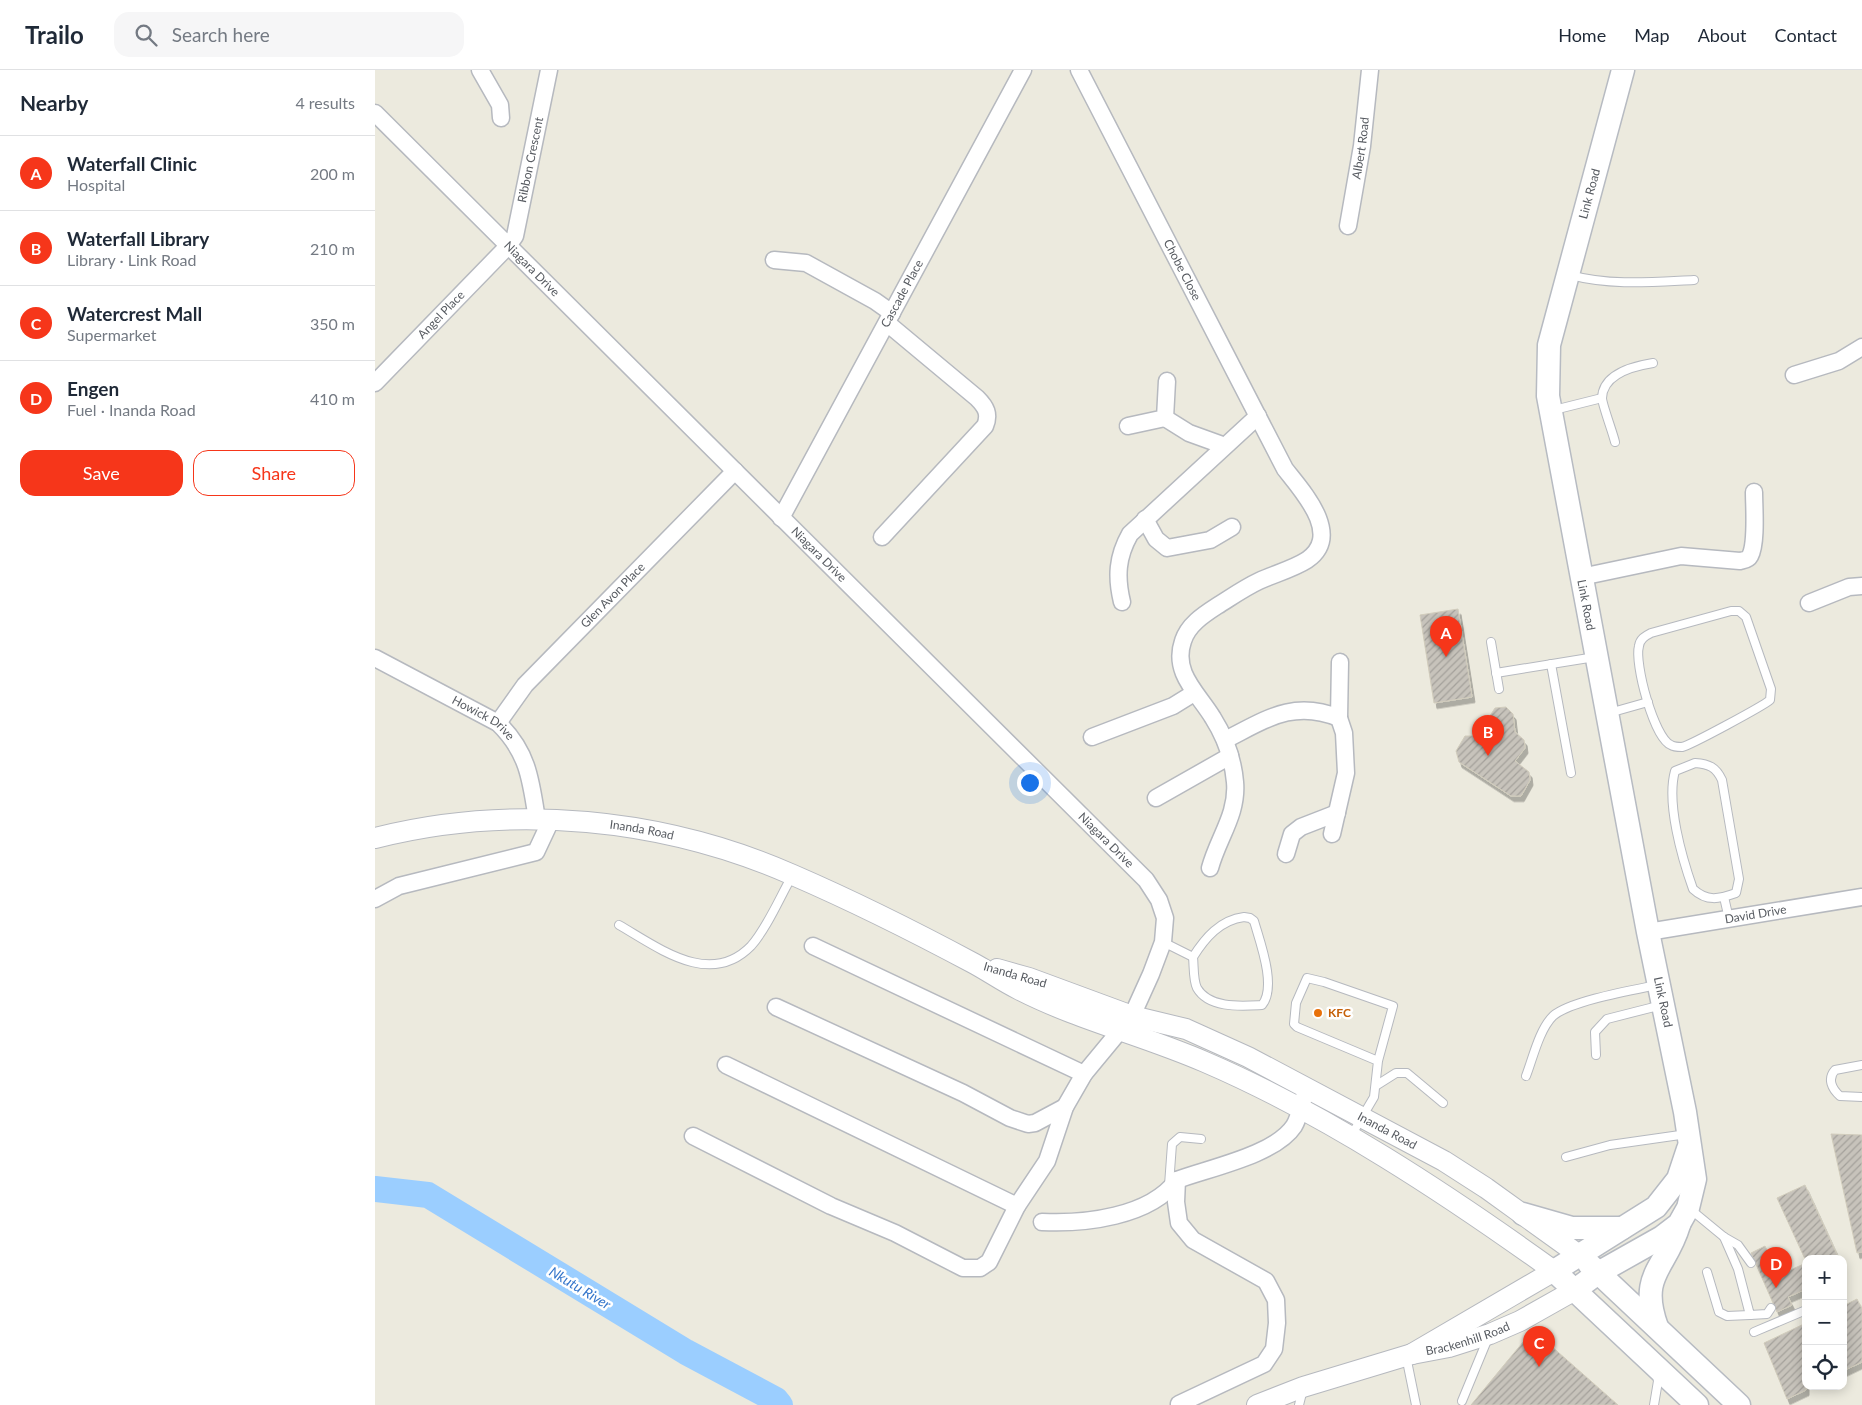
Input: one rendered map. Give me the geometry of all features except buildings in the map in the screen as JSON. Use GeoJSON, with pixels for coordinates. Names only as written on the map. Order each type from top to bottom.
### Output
{"type":"FeatureCollection","features":[{"type":"Feature","properties":{"kind":"main road","name":"Link Road"},"geometry":{"type":"LineString","coordinates":[[1623,70],[1549,345],[1547,372],[1549,411],[1689,1138],[1695,1179],[1684,1216],[1672,1245],[1651,1282],[1650,1305],[1657,1327]]}},
{"type":"Feature","properties":{"kind":"main road","name":"Link Road"},"geometry":{"type":"LineString","coordinates":[[1554,1271],[1656,1207],[1670,1192],[1683,1168],[1689,1138]]}},
{"type":"Feature","properties":{"kind":"main road"},"geometry":{"type":"LineString","coordinates":[[1575,1290],[1599,1273],[1662,1237],[1684,1216],[1670,1192]]}},
{"type":"Feature","properties":{"kind":"main road"},"geometry":{"type":"LineString","coordinates":[[1523,1214],[1572,1228],[1625,1228]]}},
{"type":"Feature","properties":{"kind":"main road","name":"Inanda Road"},"geometry":{"type":"LineString","coordinates":[[1579,1255],[1739,1405]]}},
{"type":"Feature","properties":{"kind":"main road","name":"Inanda Road"},"geometry":{"type":"LineString","coordinates":[[1554,1271],[1697,1405]]}},
{"type":"Feature","properties":{"kind":"street"},"geometry":{"type":"LineString","coordinates":[[480,70],[500,105],[501,118]]}},
{"type":"Feature","properties":{"kind":"street","name":"Ribbon Crescent"},"geometry":{"type":"LineString","coordinates":[[508,246],[515,236],[520,218],[549,70]]}},
{"type":"Feature","properties":{"kind":"street","name":"Cascade Place"},"geometry":{"type":"LineString","coordinates":[[781,518],[1023,70]]}},
{"type":"Feature","properties":{"kind":"street","name":"Chobe Close"},"geometry":{"type":"LineString","coordinates":[[1079,70],[1285,469],[1318,516],[1322,530],[1320,542],[1314,553],[1306,560],[1256,582],[1208,612],[1191,625],[1183,640],[1180,659],[1184,677],[1213,717],[1225,740],[1235,783],[1232,814],[1210,868]]}},
{"type":"Feature","properties":{"kind":"street","name":"Albert Road"},"geometry":{"type":"LineString","coordinates":[[1348,226],[1362,146],[1370,70]]}},
{"type":"Feature","properties":{"kind":"street","name":"Niagara Drive"},"geometry":{"type":"LineString","coordinates":[[375,113],[1146,880],[1159,900],[1165,918],[1163,942],[1126,1023],[1084,1074],[1065,1107],[1047,1161],[1017,1206],[989,1262],[980,1268],[963,1268],[895,1233],[831,1206],[693,1136]]}},
{"type":"Feature","properties":{"kind":"street","name":"Angel Place"},"geometry":{"type":"LineString","coordinates":[[375,384],[508,246]]}},
{"type":"Feature","properties":{"kind":"street"},"geometry":{"type":"LineString","coordinates":[[774,260],[806,263],[875,301],[889,318],[985,406],[988,420],[985,426],[882,537]]}},
{"type":"Feature","properties":{"kind":"street"},"geometry":{"type":"LineString","coordinates":[[1794,375],[1839,361],[1862,346]]}},
{"type":"Feature","properties":{"kind":"street"},"geometry":{"type":"LineString","coordinates":[[1165,418],[1167,381]]}},
{"type":"Feature","properties":{"kind":"street"},"geometry":{"type":"LineString","coordinates":[[1122,602],[1117,582],[1120,556],[1130,534],[1258,416]]}},
{"type":"Feature","properties":{"kind":"street"},"geometry":{"type":"LineString","coordinates":[[1128,426],[1165,418],[1189,433],[1225,446]]}},
{"type":"Feature","properties":{"kind":"street","name":"Glen Avon Place"},"geometry":{"type":"LineString","coordinates":[[497,723],[525,685],[735,471]]}},
{"type":"Feature","properties":{"kind":"street"},"geometry":{"type":"LineString","coordinates":[[1581,577],[1681,556],[1746,560],[1750,556],[1752,546],[1754,492]]}},
{"type":"Feature","properties":{"kind":"street"},"geometry":{"type":"LineString","coordinates":[[1145,519],[1156,539],[1167,548],[1210,540],[1232,527]]}},
{"type":"Feature","properties":{"kind":"street"},"geometry":{"type":"LineString","coordinates":[[1809,603],[1849,587],[1862,586]]}},
{"type":"Feature","properties":{"kind":"street","name":"Howick Drive"},"geometry":{"type":"LineString","coordinates":[[375,658],[497,723],[512,737],[529,771],[544,820]]}},
{"type":"Feature","properties":{"kind":"street"},"geometry":{"type":"LineString","coordinates":[[1332,834],[1345,781],[1347,754],[1344,733],[1339,718],[1340,662]]}},
{"type":"Feature","properties":{"kind":"street"},"geometry":{"type":"LineString","coordinates":[[1092,736],[1173,706],[1194,693]]}},
{"type":"Feature","properties":{"kind":"street"},"geometry":{"type":"LineString","coordinates":[[1225,740],[1279,713],[1312,710],[1339,718]]}},
{"type":"Feature","properties":{"kind":"street"},"geometry":{"type":"LineString","coordinates":[[1155,798],[1230,756]]}},
{"type":"Feature","properties":{"kind":"street"},"geometry":{"type":"LineString","coordinates":[[1285,854],[1292,834],[1301,827],[1337,812]]}},
{"type":"Feature","properties":{"kind":"street"},"geometry":{"type":"LineString","coordinates":[[375,899],[399,886],[536,852],[544,820]]}},
{"type":"Feature","properties":{"kind":"street","name":"Inanda Road"},"geometry":{"type":"LineString","coordinates":[[375,838],[461,822],[544,820],[607,823],[666,834],[723,849],[792,875],[973,963],[1017,989],[1126,1023],[1299,1109],[1448,1198],[1554,1271]]}},
{"type":"Feature","properties":{"kind":"street","name":"David Drive"},"geometry":{"type":"LineString","coordinates":[[1648,932],[1862,897]]}},
{"type":"Feature","properties":{"kind":"street"},"geometry":{"type":"LineString","coordinates":[[813,946],[1084,1074]]}},
{"type":"Feature","properties":{"kind":"street"},"geometry":{"type":"LineString","coordinates":[[776,1008],[963,1093],[1010,1118],[1028,1124],[1035,1123],[1065,1107]]}},
{"type":"Feature","properties":{"kind":"street","name":"Inanda Road"},"geometry":{"type":"LineString","coordinates":[[1126,1023],[1186,1029],[1217,1042],[1308,1088],[1444,1161],[1523,1214],[1579,1255]]}},
{"type":"Feature","properties":{"kind":"street"},"geometry":{"type":"LineString","coordinates":[[726,1065],[1017,1206]]}},
{"type":"Feature","properties":{"kind":"street"},"geometry":{"type":"LineString","coordinates":[[1042,1222],[1099,1220],[1125,1212],[1173,1185],[1269,1146],[1287,1134],[1295,1124],[1308,1088]]}},
{"type":"Feature","properties":{"kind":"street"},"geometry":{"type":"LineString","coordinates":[[1173,1185],[1179,1223],[1193,1240],[1266,1281],[1276,1300],[1277,1323],[1274,1348],[1264,1364],[1179,1404]]}},
{"type":"Feature","properties":{"kind":"street","name":"Brackenhill Road"},"geometry":{"type":"LineString","coordinates":[[1257,1405],[1301,1396],[1409,1355],[1554,1271]]}},
{"type":"Feature","properties":{"kind":"street","name":"Brackenhill Road"},"geometry":{"type":"LineString","coordinates":[[1409,1355],[1449,1347],[1490,1334],[1521,1321],[1575,1290]]}},
{"type":"Feature","properties":{"kind":"lane"},"geometry":{"type":"LineString","coordinates":[[1567,274],[1593,282],[1694,280]]}},
{"type":"Feature","properties":{"kind":"lane"},"geometry":{"type":"LineString","coordinates":[[1615,442],[1602,398],[1607,386],[1615,376],[1625,369],[1653,363]]}},
{"type":"Feature","properties":{"kind":"lane"},"geometry":{"type":"LineString","coordinates":[[1549,411],[1602,398]]}},
{"type":"Feature","properties":{"kind":"lane"},"geometry":{"type":"LineString","coordinates":[[1731,612],[1743,613],[1757,644],[1771,689],[1770,700],[1692,743],[1673,747],[1666,743],[1659,733],[1648,702],[1638,652],[1643,637],[1660,630],[1731,612]]}},
{"type":"Feature","properties":{"kind":"lane"},"geometry":{"type":"LineString","coordinates":[[1491,642],[1499,689]]}},
{"type":"Feature","properties":{"kind":"lane"},"geometry":{"type":"LineString","coordinates":[[1496,673],[1597,657]]}},
{"type":"Feature","properties":{"kind":"lane"},"geometry":{"type":"LineString","coordinates":[[1551,664],[1571,773]]}},
{"type":"Feature","properties":{"kind":"lane"},"geometry":{"type":"LineString","coordinates":[[1607,714],[1648,702]]}},
{"type":"Feature","properties":{"kind":"lane"},"geometry":{"type":"LineString","coordinates":[[1705,764],[1712,766],[1717,770],[1722,780],[1739,879],[1736,893],[1724,897],[1711,899],[1700,896],[1693,889],[1688,875],[1671,793],[1675,771],[1687,765],[1705,764]]}},
{"type":"Feature","properties":{"kind":"lane"},"geometry":{"type":"LineString","coordinates":[[619,925],[687,961],[704,965],[721,964],[736,959],[752,945],[792,875]]}},
{"type":"Feature","properties":{"kind":"lane"},"geometry":{"type":"LineString","coordinates":[[1724,897],[1729,919]]}},
{"type":"Feature","properties":{"kind":"lane"},"geometry":{"type":"LineString","coordinates":[[1238,918],[1250,918],[1254,922],[1266,966],[1269,992],[1267,999],[1262,1004],[1234,1006],[1205,998],[1197,987],[1193,957],[1202,943],[1221,925],[1238,918]]}},
{"type":"Feature","properties":{"kind":"lane"},"geometry":{"type":"LineString","coordinates":[[1163,942],[1193,957]]}},
{"type":"Feature","properties":{"kind":"lane"},"geometry":{"type":"LineString","coordinates":[[1350,1138],[1374,1097],[1377,1085],[1378,1061],[1393,1006],[1307,978],[1296,1002],[1294,1024],[1297,1027],[1378,1061]]}},
{"type":"Feature","properties":{"kind":"lane"},"geometry":{"type":"LineString","coordinates":[[1596,1055],[1595,1032],[1607,1019],[1661,995]]}},
{"type":"Feature","properties":{"kind":"lane"},"geometry":{"type":"LineString","coordinates":[[1526,1076],[1545,1028],[1553,1016],[1566,1008],[1582,1003],[1661,995]]}},
{"type":"Feature","properties":{"kind":"lane"},"geometry":{"type":"LineString","coordinates":[[1862,1065],[1835,1070],[1831,1079],[1832,1086],[1840,1096],[1862,1097]]}},
{"type":"Feature","properties":{"kind":"lane"},"geometry":{"type":"LineString","coordinates":[[1377,1085],[1396,1073],[1407,1073],[1443,1103]]}},
{"type":"Feature","properties":{"kind":"lane"},"geometry":{"type":"LineString","coordinates":[[1173,1185],[1172,1144],[1180,1137],[1201,1140]]}},
{"type":"Feature","properties":{"kind":"lane"},"geometry":{"type":"LineString","coordinates":[[1566,1157],[1610,1145],[1689,1138]]}},
{"type":"Feature","properties":{"kind":"lane"},"geometry":{"type":"LineString","coordinates":[[1684,1216],[1738,1245],[1751,1263]]}},
{"type":"Feature","properties":{"kind":"lane"},"geometry":{"type":"LineString","coordinates":[[1724,1237],[1738,1269],[1750,1315]]}},
{"type":"Feature","properties":{"kind":"lane"},"geometry":{"type":"LineString","coordinates":[[1707,1272],[1719,1312],[1727,1316],[1767,1314],[1771,1308]]}},
{"type":"Feature","properties":{"kind":"lane"},"geometry":{"type":"LineString","coordinates":[[1753,1332],[1802,1312]]}},
{"type":"Feature","properties":{"kind":"lane"},"geometry":{"type":"LineString","coordinates":[[1462,1401],[1490,1334]]}},
{"type":"Feature","properties":{"kind":"lane"},"geometry":{"type":"LineString","coordinates":[[1409,1355],[1416,1405]]}},
{"type":"Feature","properties":{"kind":"lane"},"geometry":{"type":"LineString","coordinates":[[1654,1405],[1659,1381],[1655,1366]]}},
{"type":"Feature","properties":{"kind":"waterway","name":"Nkutu River"},"geometry":{"type":"LineString","coordinates":[[375,1189],[428,1195],[686,1352],[776,1400],[780,1405]]}},
{"type":"Feature","properties":{"kind":"place","name":"Waterfall Clinic"},"geometry":{"type":"Point","coordinates":[1446,657]}},
{"type":"Feature","properties":{"kind":"place","name":"Waterfall Library"},"geometry":{"type":"Point","coordinates":[1488,756]}},
{"type":"Feature","properties":{"kind":"place","name":"KFC"},"geometry":{"type":"Point","coordinates":[1318,1013]}},
{"type":"Feature","properties":{"kind":"place","name":"Engen"},"geometry":{"type":"Point","coordinates":[1776,1288]}},
{"type":"Feature","properties":{"kind":"place","name":"Watercrest Mall"},"geometry":{"type":"Point","coordinates":[1539,1367]}}]}
